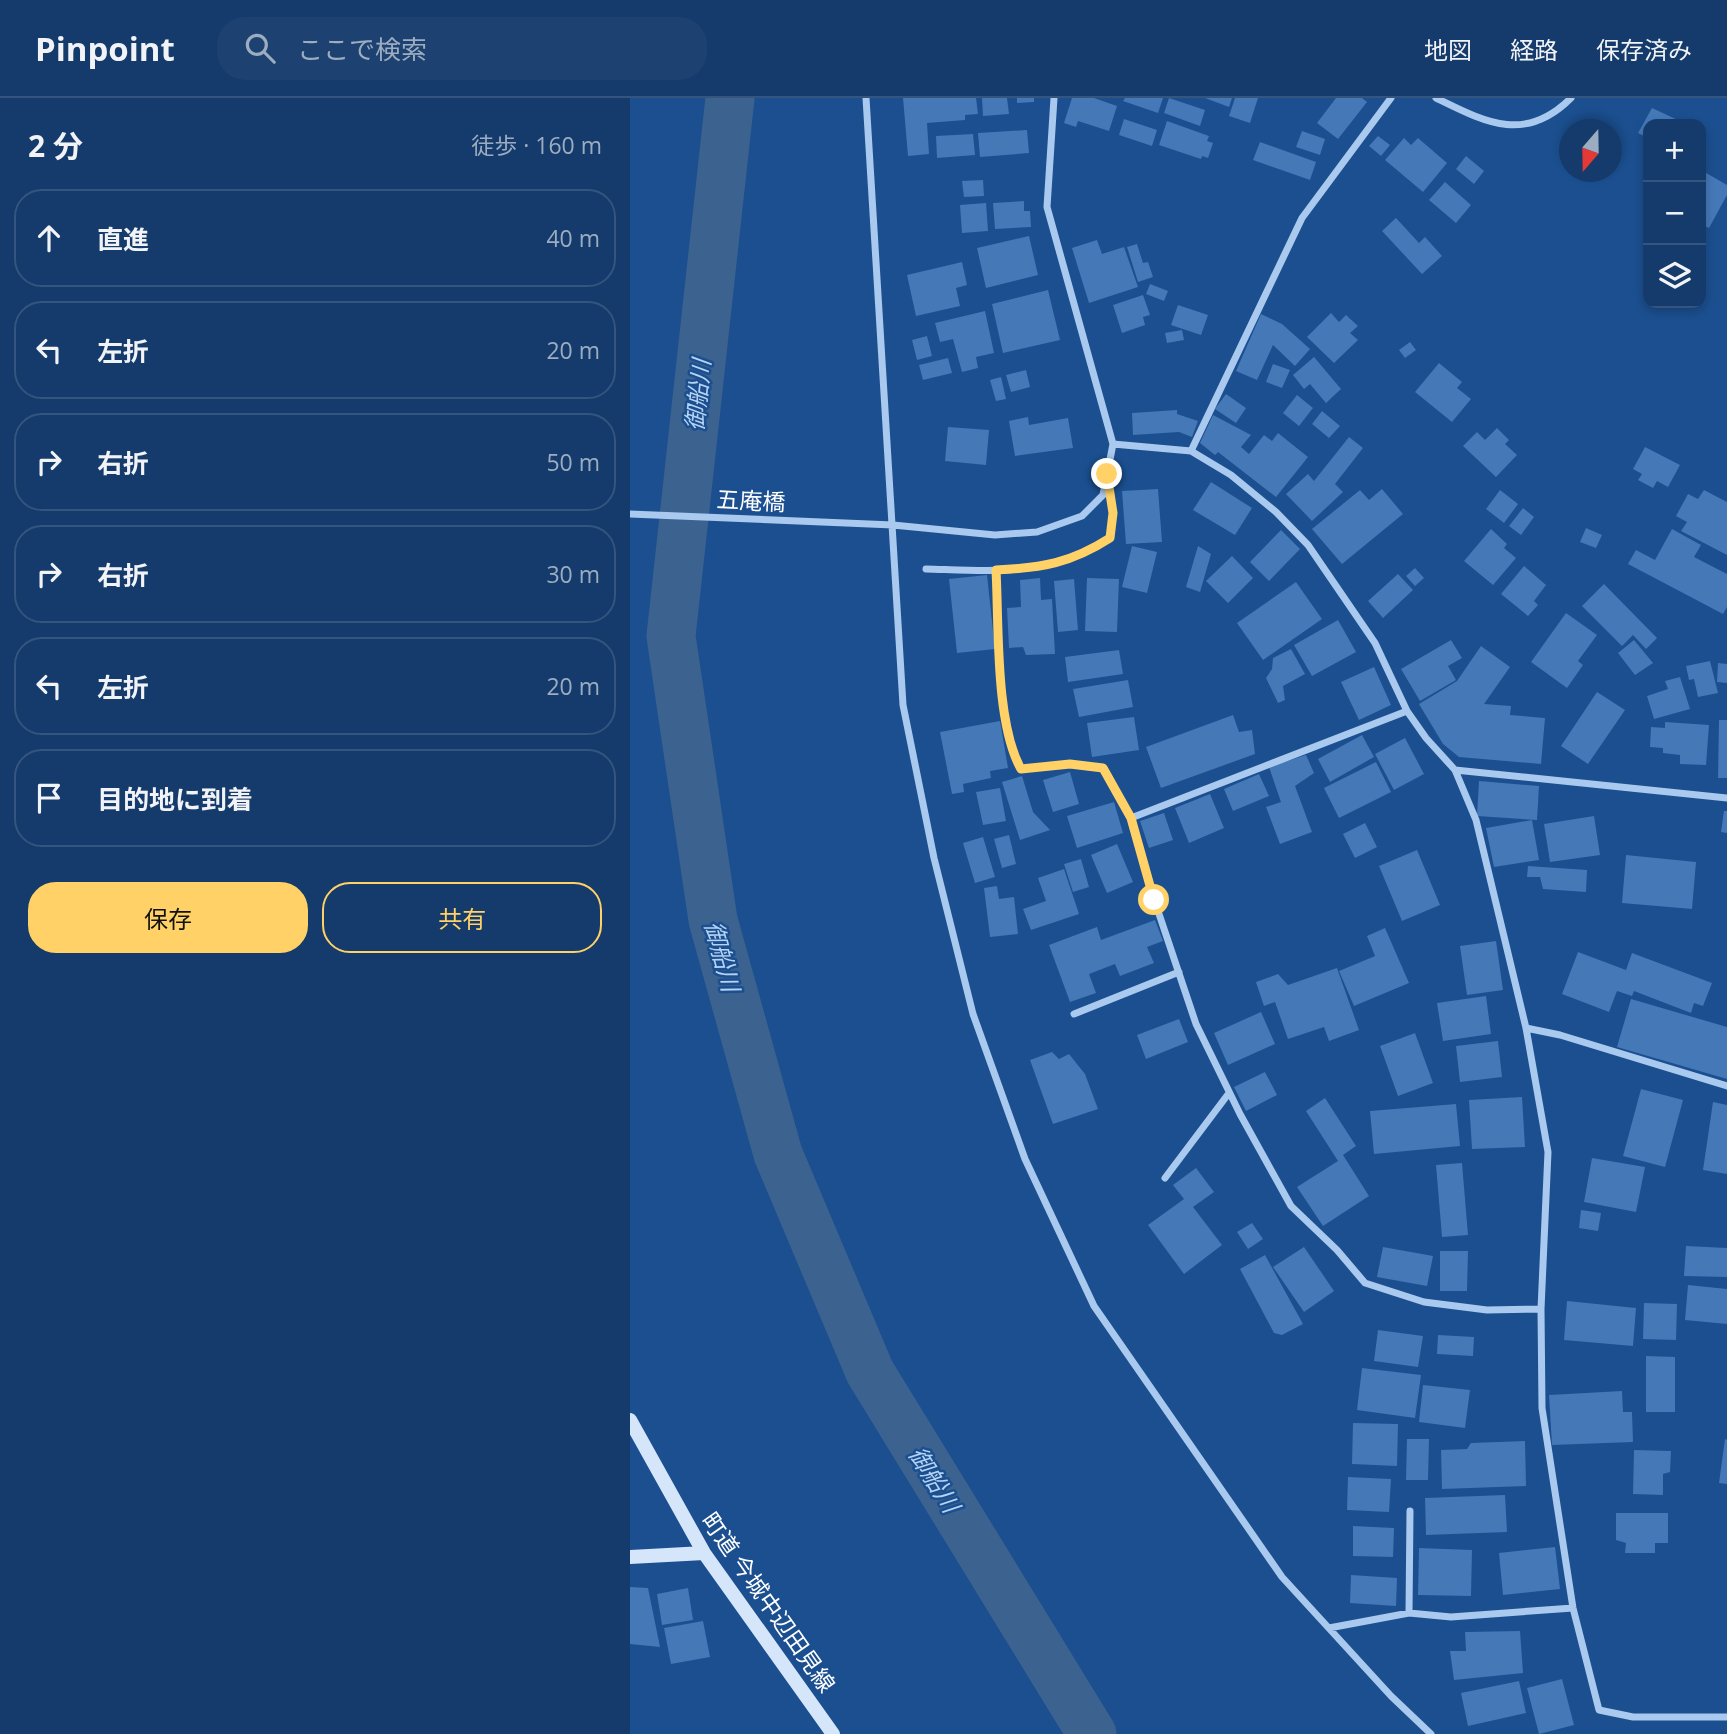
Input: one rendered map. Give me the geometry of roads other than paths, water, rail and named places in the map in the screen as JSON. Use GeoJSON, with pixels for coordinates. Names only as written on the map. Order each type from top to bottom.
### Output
{"type":"FeatureCollection","features":[{"type":"Feature","properties":{"kind":"street"},"geometry":{"type":"LineString","coordinates":[[866,98],[867,161],[903,705],[934,858],[973,1014],[1025,1159],[1094,1306],[1282,1577],[1391,1696],[1431,1734]]}},
{"type":"Feature","properties":{"kind":"street"},"geometry":{"type":"LineString","coordinates":[[926,569],[1033,568],[1082,556],[1110,538],[1113,513],[1107,474],[1113,444],[1047,207],[1054,98]]}},
{"type":"Feature","properties":{"kind":"street"},"geometry":{"type":"LineString","coordinates":[[1191,451],[1302,218],[1391,98]]}},
{"type":"Feature","properties":{"kind":"street"},"geometry":{"type":"LineString","coordinates":[[1436,98],[1488,123],[1518,125],[1558,111],[1571,98]]}},
{"type":"Feature","properties":{"kind":"street"},"geometry":{"type":"LineString","coordinates":[[1113,444],[1191,451],[1231,475],[1276,512],[1308,545],[1375,643],[1407,711],[1426,738],[1455,770],[1475,820],[1526,1028],[1548,1152],[1541,1309],[1542,1408],[1573,1608],[1599,1710],[1633,1717],[1727,1717]]}},
{"type":"Feature","properties":{"kind":"street","name":"五庵橋"},"geometry":{"type":"LineString","coordinates":[[630,514],[893,525],[995,535],[1037,531],[1082,516],[1102,495],[1107,474]]}},
{"type":"Feature","properties":{"kind":"street"},"geometry":{"type":"LineString","coordinates":[[996,570],[1004,707],[1014,757],[1021,769],[1070,764],[1103,768],[1131,818],[1196,1024],[1229,1093],[1292,1206],[1337,1250],[1365,1283],[1424,1302],[1486,1310],[1541,1309]]}},
{"type":"Feature","properties":{"kind":"street"},"geometry":{"type":"LineString","coordinates":[[1131,818],[1407,711]]}},
{"type":"Feature","properties":{"kind":"street"},"geometry":{"type":"LineString","coordinates":[[1455,770],[1727,798]]}},
{"type":"Feature","properties":{"kind":"street"},"geometry":{"type":"LineString","coordinates":[[1074,1014],[1179,972]]}},
{"type":"Feature","properties":{"kind":"street"},"geometry":{"type":"LineString","coordinates":[[1526,1028],[1560,1035],[1727,1086]]}},
{"type":"Feature","properties":{"kind":"street"},"geometry":{"type":"LineString","coordinates":[[1165,1178],[1229,1093]]}},
{"type":"Feature","properties":{"kind":"street","name":"町道 今城中辺田見線"},"geometry":{"type":"LineString","coordinates":[[630,1420],[704,1553],[833,1734]]}},
{"type":"Feature","properties":{"kind":"street"},"geometry":{"type":"LineString","coordinates":[[1409,1613],[1410,1511]]}},
{"type":"Feature","properties":{"kind":"street"},"geometry":{"type":"LineString","coordinates":[[630,1557],[704,1553]]}},
{"type":"Feature","properties":{"kind":"street"},"geometry":{"type":"LineString","coordinates":[[1329,1628],[1409,1613],[1451,1617],[1573,1608]]}},
{"type":"Feature","properties":{"kind":"waterway","name":"御船川"},"geometry":{"type":"LineString","coordinates":[[730,98],[671,636],[713,920],[778,1154],[870,1372],[1092,1734]]}}]}
